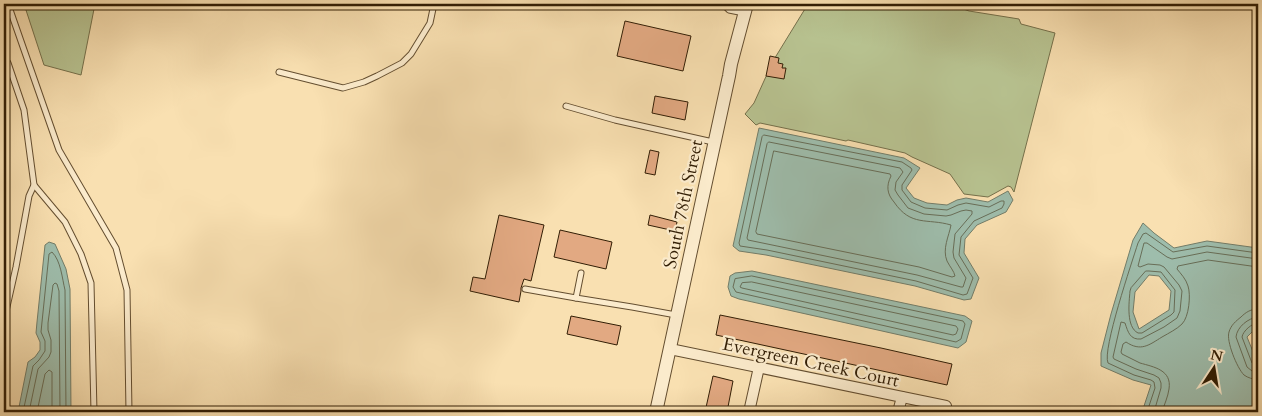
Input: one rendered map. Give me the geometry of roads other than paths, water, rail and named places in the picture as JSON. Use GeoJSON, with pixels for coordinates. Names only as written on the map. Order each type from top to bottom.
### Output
{"type":"FeatureCollection","features":[{"type":"Feature","properties":{"kind":"street","name":"South 78th Street"},"geometry":{"type":"LineString","coordinates":[[656,412],[731,64],[745,9]]}},
{"type":"Feature","properties":{"kind":"street","name":"Evergreen Creek Court"},"geometry":{"type":"LineString","coordinates":[[670,349],[946,406]]}},
{"type":"Feature","properties":{"kind":"street"},"geometry":{"type":"LineString","coordinates":[[749,412],[759,368]]}},
{"type":"Feature","properties":{"kind":"street"},"geometry":{"type":"LineString","coordinates":[[898,412],[902,397]]}},
{"type":"Feature","properties":{"kind":"lane"},"geometry":{"type":"LineString","coordinates":[[8,4],[59,150],[116,248],[127,290],[129,412]]}},
{"type":"Feature","properties":{"kind":"lane"},"geometry":{"type":"LineString","coordinates":[[279,72],[343,88],[364,82],[402,63],[411,54],[430,23],[434,4]]}},
{"type":"Feature","properties":{"kind":"lane"},"geometry":{"type":"LineString","coordinates":[[722,4],[729,10],[745,9]]}},
{"type":"Feature","properties":{"kind":"lane"},"geometry":{"type":"LineString","coordinates":[[4,58],[8,64],[24,110],[34,185],[29,196],[4,320]]}},
{"type":"Feature","properties":{"kind":"lane"},"geometry":{"type":"LineString","coordinates":[[566,106],[615,120],[714,142]]}},
{"type":"Feature","properties":{"kind":"lane"},"geometry":{"type":"LineString","coordinates":[[34,185],[65,222],[82,254],[91,283],[94,412]]}},
{"type":"Feature","properties":{"kind":"lane"},"geometry":{"type":"LineString","coordinates":[[576,298],[581,273]]}},
{"type":"Feature","properties":{"kind":"lane"},"geometry":{"type":"LineString","coordinates":[[525,288],[677,316]]}},
{"type":"Feature","properties":{"kind":"water"},"geometry":{"type":"Polygon","coordinates":[[[759,128],[904,158],[920,168],[906,188],[914,198],[927,203],[947,205],[966,198],[988,202],[1008,191],[1013,200],[1006,212],[977,225],[965,239],[964,253],[979,278],[971,299],[964,300],[915,286],[739,251],[733,246],[759,128]]]}},
{"type":"Feature","properties":{"kind":"water"},"geometry":{"type":"Polygon","coordinates":[[[1143,223],[1174,248],[1207,241],[1258,248],[1258,326],[1247,337],[1258,364],[1258,408],[1254,412],[1142,412],[1151,385],[1133,380],[1101,366],[1101,353],[1133,240],[1143,223]],[[1149,275],[1135,292],[1133,312],[1139,329],[1169,310],[1171,291],[1159,276],[1149,275]]]}},
{"type":"Feature","properties":{"kind":"water"},"geometry":{"type":"Polygon","coordinates":[[[49,242],[55,244],[66,269],[70,289],[71,412],[18,412],[28,362],[40,350],[40,342],[36,333],[45,245],[49,242]]]}},
{"type":"Feature","properties":{"kind":"water"},"geometry":{"type":"Polygon","coordinates":[[[752,271],[965,316],[972,321],[966,342],[958,348],[731,296],[728,287],[730,276],[735,273],[752,271]]]}}]}
